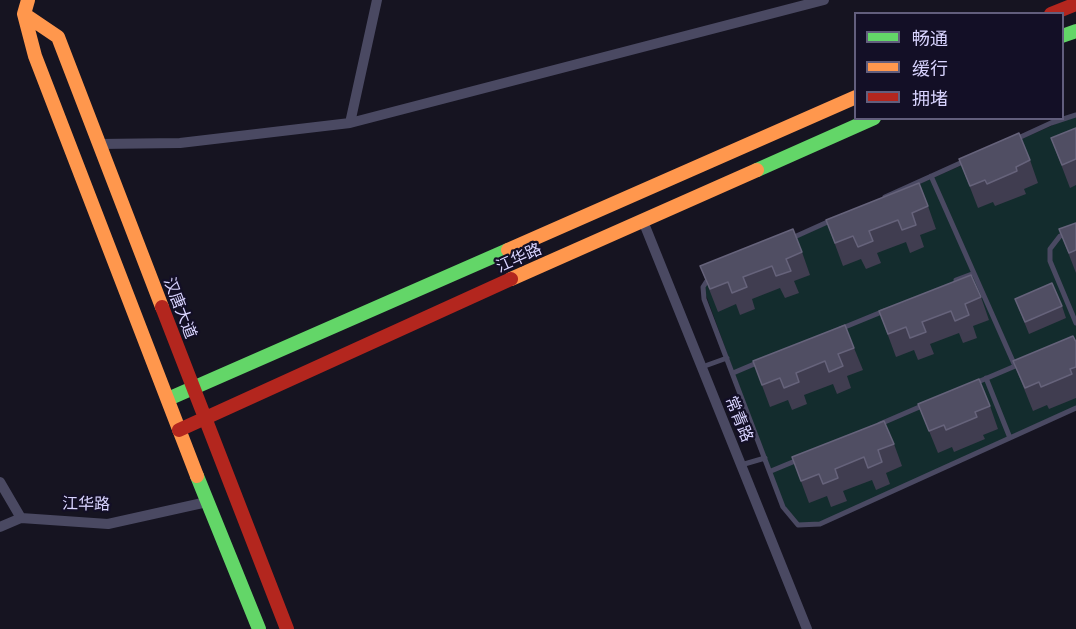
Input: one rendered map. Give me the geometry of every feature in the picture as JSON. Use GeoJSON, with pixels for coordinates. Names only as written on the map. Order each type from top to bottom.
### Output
{"type":"FeatureCollection","features":[{"type":"Feature","properties":{"kind":"main road"},"geometry":{"type":"LineString","coordinates":[[28,0],[24,14],[35,56],[207,502],[259,629]]}},
{"type":"Feature","properties":{"kind":"main road"},"geometry":{"type":"LineString","coordinates":[[1041,12],[1061,0]]}},
{"type":"Feature","properties":{"kind":"main road"},"geometry":{"type":"LineString","coordinates":[[1056,12],[1076,4]]}},
{"type":"Feature","properties":{"kind":"main road","name":"汉唐大道"},"geometry":{"type":"LineString","coordinates":[[24,14],[58,37],[287,629]]}},
{"type":"Feature","properties":{"kind":"main road","name":"江华路"},"geometry":{"type":"LineString","coordinates":[[168,399],[854,97]]}},
{"type":"Feature","properties":{"kind":"main road","name":"江华路"},"geometry":{"type":"LineString","coordinates":[[179,430],[870,120]]}},
{"type":"Feature","properties":{"kind":"street"},"geometry":{"type":"LineString","coordinates":[[350,123],[376,0]]}},
{"type":"Feature","properties":{"kind":"street"},"geometry":{"type":"LineString","coordinates":[[99,144],[180,143],[350,123],[802,3],[824,0]]}},
{"type":"Feature","properties":{"kind":"street","name":"常青路"},"geometry":{"type":"LineString","coordinates":[[643,221],[807,629]]}},
{"type":"Feature","properties":{"kind":"street"},"geometry":{"type":"LineString","coordinates":[[0,482],[21,518]]}},
{"type":"Feature","properties":{"kind":"street","name":"江华路"},"geometry":{"type":"LineString","coordinates":[[0,527],[21,518],[108,524],[207,502]]}},
{"type":"Feature","properties":{"kind":"lane"},"geometry":{"type":"LineString","coordinates":[[1007,142],[1060,120]]}},
{"type":"Feature","properties":{"kind":"lane"},"geometry":{"type":"LineString","coordinates":[[877,201],[975,157]]}},
{"type":"Feature","properties":{"kind":"lane"},"geometry":{"type":"LineString","coordinates":[[931,176],[972,274],[1015,366]]}},
{"type":"Feature","properties":{"kind":"lane"},"geometry":{"type":"LineString","coordinates":[[790,239],[844,215]]}},
{"type":"Feature","properties":{"kind":"lane"},"geometry":{"type":"LineString","coordinates":[[1076,230],[1060,236],[1050,249],[1050,261],[1076,322]]}},
{"type":"Feature","properties":{"kind":"lane"},"geometry":{"type":"LineString","coordinates":[[717,272],[710,276],[703,287],[704,299],[783,507],[798,525],[820,524],[1076,408]]}},
{"type":"Feature","properties":{"kind":"lane"},"geometry":{"type":"LineString","coordinates":[[951,283],[972,274]]}},
{"type":"Feature","properties":{"kind":"lane"},"geometry":{"type":"LineString","coordinates":[[831,333],[885,310]]}},
{"type":"Feature","properties":{"kind":"lane"},"geometry":{"type":"LineString","coordinates":[[702,368],[727,357]]}},
{"type":"Feature","properties":{"kind":"lane"},"geometry":{"type":"LineString","coordinates":[[733,373],[766,360]]}},
{"type":"Feature","properties":{"kind":"lane"},"geometry":{"type":"LineString","coordinates":[[964,388],[1025,362]]}},
{"type":"Feature","properties":{"kind":"lane"},"geometry":{"type":"LineString","coordinates":[[986,378],[1010,438]]}},
{"type":"Feature","properties":{"kind":"lane"},"geometry":{"type":"LineString","coordinates":[[878,425],[932,402]]}},
{"type":"Feature","properties":{"kind":"lane"},"geometry":{"type":"LineString","coordinates":[[741,465],[765,458]]}},
{"type":"Feature","properties":{"kind":"lane"},"geometry":{"type":"LineString","coordinates":[[771,471],[803,458]]}},
{"type":"Feature","properties":{"kind":"green space"},"geometry":{"type":"Polygon","coordinates":[[[1076,115],[1076,408],[820,524],[798,525],[783,507],[703,287],[710,276],[1076,115]]]}},
{"type":"Feature","properties":{"kind":"building"},"geometry":{"type":"Polygon","coordinates":[[[1076,128],[1076,159],[1062,165],[1051,138],[1076,128]]]}},
{"type":"Feature","properties":{"kind":"building"},"geometry":{"type":"Polygon","coordinates":[[[1019,133],[1030,160],[1016,167],[1017,171],[987,184],[985,180],[970,186],[959,159],[1019,133]]]}},
{"type":"Feature","properties":{"kind":"building"},"geometry":{"type":"Polygon","coordinates":[[[919,183],[928,206],[912,213],[916,225],[902,230],[898,220],[869,231],[873,241],[858,247],[853,236],[835,243],[826,220],[919,183]]]}},
{"type":"Feature","properties":{"kind":"building"},"geometry":{"type":"Polygon","coordinates":[[[1076,223],[1076,250],[1069,253],[1059,229],[1076,223]]]}},
{"type":"Feature","properties":{"kind":"building"},"geometry":{"type":"Polygon","coordinates":[[[793,229],[802,252],[786,259],[791,271],[776,276],[772,266],[743,277],[747,287],[732,293],[728,282],[710,289],[700,266],[793,229]]]}},
{"type":"Feature","properties":{"kind":"building"},"geometry":{"type":"Polygon","coordinates":[[[971,275],[981,297],[965,304],[969,315],[955,321],[951,311],[922,322],[926,332],[910,338],[906,327],[888,334],[879,311],[971,275]]]}},
{"type":"Feature","properties":{"kind":"building"},"geometry":{"type":"Polygon","coordinates":[[[1052,283],[1062,306],[1025,322],[1015,299],[1052,283]]]}},
{"type":"Feature","properties":{"kind":"building"},"geometry":{"type":"Polygon","coordinates":[[[845,325],[854,348],[838,354],[843,366],[829,372],[825,361],[796,373],[799,382],[784,388],[780,378],[762,385],[753,361],[845,325]]]}},
{"type":"Feature","properties":{"kind":"building"},"geometry":{"type":"Polygon","coordinates":[[[1073,336],[1076,342],[1076,367],[1070,369],[1072,374],[1041,387],[1039,382],[1025,388],[1013,361],[1073,336]]]}},
{"type":"Feature","properties":{"kind":"building"},"geometry":{"type":"Polygon","coordinates":[[[979,379],[990,406],[975,412],[977,417],[946,430],[944,425],[929,431],[918,404],[979,379]]]}},
{"type":"Feature","properties":{"kind":"building"},"geometry":{"type":"Polygon","coordinates":[[[884,421],[894,444],[878,450],[882,462],[868,468],[864,457],[835,469],[838,478],[823,484],[819,474],[801,481],[792,457],[884,421]]]}},
{"type":"Feature","properties":{"kind":"traffic: fast"},"geometry":{"type":"LineString","coordinates":[[1064,35],[1076,31]]}},
{"type":"Feature","properties":{"kind":"traffic: fast"},"geometry":{"type":"LineString","coordinates":[[757,170],[870,120]]}},
{"type":"Feature","properties":{"kind":"traffic: fast"},"geometry":{"type":"LineString","coordinates":[[168,399],[508,250]]}},
{"type":"Feature","properties":{"kind":"traffic: fast"},"geometry":{"type":"LineString","coordinates":[[197,476],[259,629]]}},
{"type":"Feature","properties":{"kind":"traffic: slow"},"geometry":{"type":"LineString","coordinates":[[28,0],[24,14],[35,56],[197,476]]}},
{"type":"Feature","properties":{"kind":"traffic: slow"},"geometry":{"type":"LineString","coordinates":[[24,14],[58,37],[162,307]]}},
{"type":"Feature","properties":{"kind":"traffic: slow"},"geometry":{"type":"LineString","coordinates":[[508,250],[854,98]]}},
{"type":"Feature","properties":{"kind":"traffic: slow"},"geometry":{"type":"LineString","coordinates":[[511,279],[757,170]]}},
{"type":"Feature","properties":{"kind":"traffic: jam"},"geometry":{"type":"LineString","coordinates":[[1056,12],[1076,4]]}},
{"type":"Feature","properties":{"kind":"traffic: jam"},"geometry":{"type":"LineString","coordinates":[[179,430],[511,279]]}},
{"type":"Feature","properties":{"kind":"traffic: jam"},"geometry":{"type":"LineString","coordinates":[[162,307],[287,629]]}}]}
